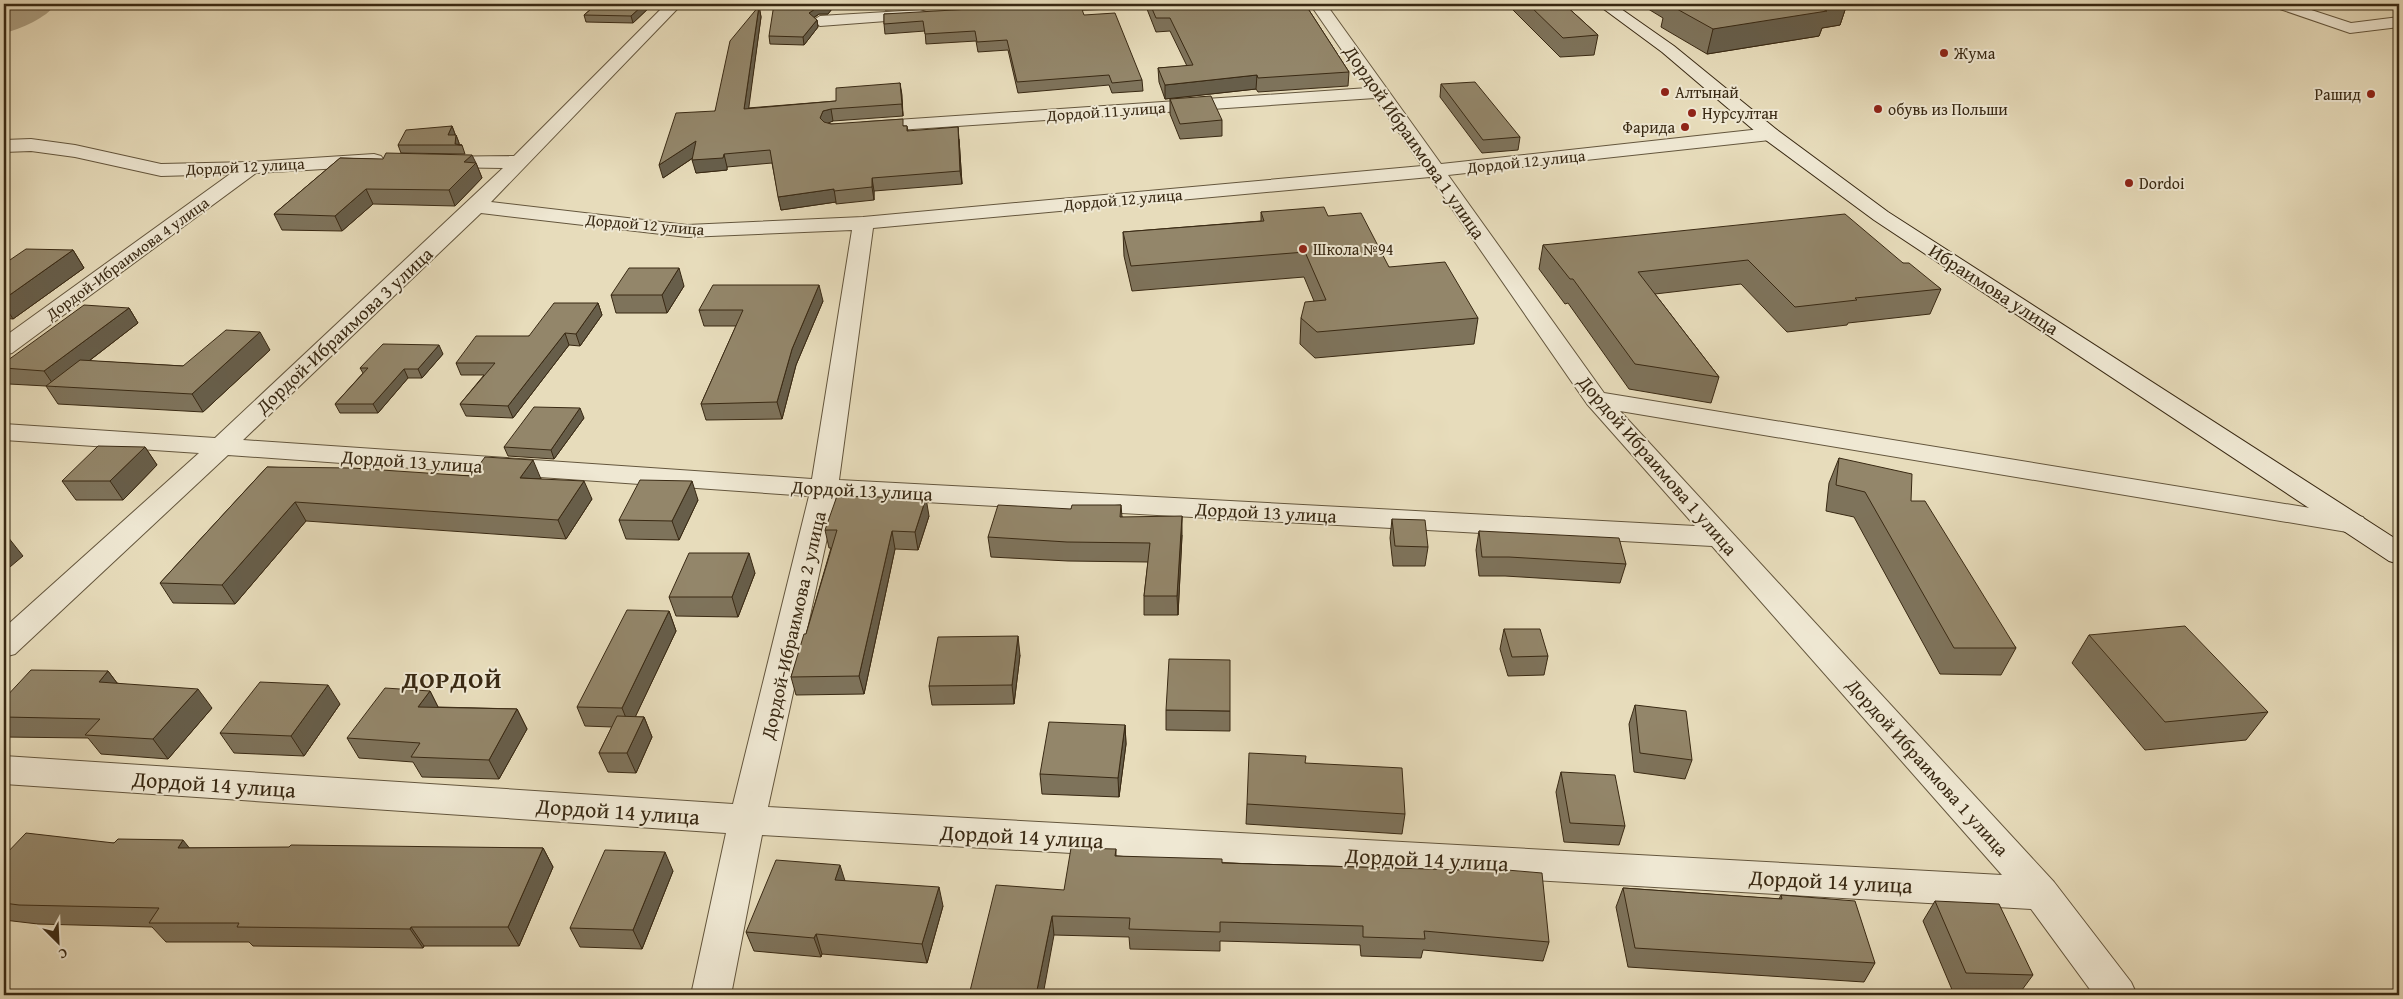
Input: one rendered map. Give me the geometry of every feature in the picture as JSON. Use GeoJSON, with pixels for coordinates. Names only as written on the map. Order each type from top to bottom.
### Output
{"type":"FeatureCollection","features":[{"type":"Feature","properties":{"kind":"street","name":"Дордой-Ибраимова 3 улица"},"geometry":{"type":"LineString","coordinates":[[4,646],[219,449],[476,206],[674,4]]}},
{"type":"Feature","properties":{"kind":"street"},"geometry":{"type":"LineString","coordinates":[[1029,8],[1098,4]]}},
{"type":"Feature","properties":{"kind":"street","name":"Дордой Ибраимова 1 улица"},"geometry":{"type":"LineString","coordinates":[[1318,4],[1596,399],[2042,893],[2117,995]]}},
{"type":"Feature","properties":{"kind":"street","name":"Ибраимова улица"},"geometry":{"type":"LineString","coordinates":[[1604,4],[1668,48],[1770,134],[1881,216],[2399,554]]}},
{"type":"Feature","properties":{"kind":"street"},"geometry":{"type":"LineString","coordinates":[[2279,4],[2350,28],[2399,22]]}},
{"type":"Feature","properties":{"kind":"street"},"geometry":{"type":"LineString","coordinates":[[820,21],[940,14]]}},
{"type":"Feature","properties":{"kind":"street","name":"Дордой 11 улица"},"geometry":{"type":"LineString","coordinates":[[853,128],[1379,92]]}},
{"type":"Feature","properties":{"kind":"street","name":"Дордой 12 улица"},"geometry":{"type":"LineString","coordinates":[[476,206],[688,231],[864,223],[1436,170],[1770,134]]}},
{"type":"Feature","properties":{"kind":"street","name":"Дордой 12 улица"},"geometry":{"type":"LineString","coordinates":[[4,146],[31,146],[75,151],[161,170],[251,168],[351,160],[390,161]]}},
{"type":"Feature","properties":{"kind":"street"},"geometry":{"type":"LineString","coordinates":[[420,161],[518,162]]}},
{"type":"Feature","properties":{"kind":"street","name":"Дордой-Ибраимова 4 улица"},"geometry":{"type":"LineString","coordinates":[[4,348],[251,168]]}},
{"type":"Feature","properties":{"kind":"street","name":"Дордой-Ибраимова 2 улица"},"geometry":{"type":"LineString","coordinates":[[711,995],[747,820],[824,488],[864,223]]}},
{"type":"Feature","properties":{"kind":"street"},"geometry":{"type":"LineString","coordinates":[[1596,399],[2353,524]]}},
{"type":"Feature","properties":{"kind":"street","name":"Дордой 13 улица"},"geometry":{"type":"LineString","coordinates":[[4,432],[219,449],[824,488],[1720,537]]}},
{"type":"Feature","properties":{"kind":"street","name":"Дордой 14 улица"},"geometry":{"type":"LineString","coordinates":[[4,770],[747,820],[2042,893]]}},
{"type":"Feature","properties":{"kind":"building"},"geometry":{"type":"Polygon","coordinates":[[[597,4],[644,4],[631,16],[584,15],[597,4]]]}},
{"type":"Feature","properties":{"kind":"building"},"geometry":{"type":"Polygon","coordinates":[[[774,4],[829,4],[827,7],[818,7],[809,13],[817,20],[803,37],[769,36],[774,4]]]}},
{"type":"Feature","properties":{"kind":"building"},"geometry":{"type":"Polygon","coordinates":[[[1080,4],[1084,15],[1115,13],[1142,80],[1112,83],[1109,75],[1017,82],[1007,40],[977,42],[975,31],[925,34],[923,21],[884,24],[884,14],[1080,4]]]}},
{"type":"Feature","properties":{"kind":"building"},"geometry":{"type":"Polygon","coordinates":[[[1150,4],[1305,4],[1349,72],[1258,78],[1257,75],[1165,85],[1158,68],[1193,65],[1170,18],[1156,18],[1150,4]]]}},
{"type":"Feature","properties":{"kind":"building"},"geometry":{"type":"Polygon","coordinates":[[[1528,4],[1564,4],[1598,35],[1563,38],[1528,4]]]}},
{"type":"Feature","properties":{"kind":"building"},"geometry":{"type":"Polygon","coordinates":[[[1668,4],[1830,4],[1816,6],[1827,11],[1713,29],[1668,4]]]}},
{"type":"Feature","properties":{"kind":"building"},"geometry":{"type":"Polygon","coordinates":[[[759,6],[744,109],[836,101],[836,88],[900,83],[902,104],[831,109],[823,111],[820,118],[824,122],[831,124],[903,119],[903,126],[907,126],[907,131],[958,127],[960,171],[872,178],[872,187],[834,191],[834,189],[778,197],[770,150],[724,154],[723,158],[692,160],[696,141],[659,165],[676,113],[715,111],[730,41],[759,6]]]}},
{"type":"Feature","properties":{"kind":"building"},"geometry":{"type":"Polygon","coordinates":[[[1475,82],[1520,137],[1483,140],[1441,84],[1475,82]]]}},
{"type":"Feature","properties":{"kind":"building"},"geometry":{"type":"Polygon","coordinates":[[[1211,96],[1222,120],[1180,124],[1170,99],[1211,96]]]}},
{"type":"Feature","properties":{"kind":"building"},"geometry":{"type":"Polygon","coordinates":[[[452,126],[448,135],[456,135],[455,144],[462,145],[398,145],[406,130],[452,126]]]}},
{"type":"Feature","properties":{"kind":"building"},"geometry":{"type":"Polygon","coordinates":[[[386,153],[472,155],[464,162],[476,163],[449,190],[366,189],[335,216],[274,214],[340,158],[383,159],[386,153]]]}},
{"type":"Feature","properties":{"kind":"building"},"geometry":{"type":"Polygon","coordinates":[[[1324,207],[1328,216],[1361,213],[1389,267],[1445,262],[1478,318],[1317,332],[1301,318],[1305,302],[1326,300],[1305,252],[1131,266],[1123,232],[1264,221],[1261,212],[1324,207]]]}},
{"type":"Feature","properties":{"kind":"building"},"geometry":{"type":"Polygon","coordinates":[[[1845,214],[1903,263],[1909,263],[1941,289],[1855,298],[1857,300],[1795,307],[1748,260],[1638,272],[1719,377],[1635,364],[1573,279],[1570,279],[1543,245],[1845,214]]]}},
{"type":"Feature","properties":{"kind":"building"},"geometry":{"type":"Polygon","coordinates":[[[26,249],[73,250],[4,299],[4,264],[26,249]]]}},
{"type":"Feature","properties":{"kind":"building"},"geometry":{"type":"Polygon","coordinates":[[[629,268],[679,268],[662,295],[611,295],[629,268]]]}},
{"type":"Feature","properties":{"kind":"building"},"geometry":{"type":"Polygon","coordinates":[[[713,285],[819,285],[792,349],[777,402],[701,404],[743,310],[699,310],[713,285]]]}},
{"type":"Feature","properties":{"kind":"building"},"geometry":{"type":"Polygon","coordinates":[[[554,303],[598,303],[576,334],[565,333],[508,406],[460,404],[495,363],[456,363],[476,336],[529,336],[554,303]]]}},
{"type":"Feature","properties":{"kind":"building"},"geometry":{"type":"Polygon","coordinates":[[[84,305],[129,308],[44,371],[4,368],[4,363],[84,305]]]}},
{"type":"Feature","properties":{"kind":"building"},"geometry":{"type":"Polygon","coordinates":[[[226,330],[260,332],[192,394],[46,386],[80,360],[183,366],[226,330]]]}},
{"type":"Feature","properties":{"kind":"building"},"geometry":{"type":"Polygon","coordinates":[[[383,344],[439,345],[418,369],[404,369],[373,404],[335,404],[368,368],[360,368],[383,344]]]}},
{"type":"Feature","properties":{"kind":"building"},"geometry":{"type":"Polygon","coordinates":[[[534,407],[580,408],[551,450],[504,447],[534,407]]]}},
{"type":"Feature","properties":{"kind":"building"},"geometry":{"type":"Polygon","coordinates":[[[98,446],[145,447],[110,481],[62,481],[98,446]]]}},
{"type":"Feature","properties":{"kind":"building"},"geometry":{"type":"Polygon","coordinates":[[[485,457],[533,460],[520,478],[584,481],[558,520],[295,502],[222,585],[160,583],[267,467],[352,468],[471,476],[485,457]]]}},
{"type":"Feature","properties":{"kind":"building"},"geometry":{"type":"Polygon","coordinates":[[[1839,458],[1912,474],[1911,501],[1925,501],[2016,648],[1954,648],[1865,492],[1836,485],[1839,458]]]}},
{"type":"Feature","properties":{"kind":"building"},"geometry":{"type":"Polygon","coordinates":[[[640,480],[692,481],[672,521],[619,520],[640,480]]]}},
{"type":"Feature","properties":{"kind":"building"},"geometry":{"type":"Polygon","coordinates":[[[837,496],[926,498],[915,532],[892,531],[859,676],[791,677],[837,530],[825,530],[837,496]]]}},
{"type":"Feature","properties":{"kind":"building"},"geometry":{"type":"Polygon","coordinates":[[[998,505],[1071,509],[1072,505],[1121,505],[1120,517],[1182,516],[1177,596],[1144,596],[1150,543],[1067,542],[988,537],[998,505]]]}},
{"type":"Feature","properties":{"kind":"building"},"geometry":{"type":"Polygon","coordinates":[[[1392,519],[1425,520],[1428,547],[1395,546],[1392,519]]]}},
{"type":"Feature","properties":{"kind":"building"},"geometry":{"type":"Polygon","coordinates":[[[1479,531],[1619,538],[1626,564],[1482,557],[1479,531]]]}},
{"type":"Feature","properties":{"kind":"building"},"geometry":{"type":"Polygon","coordinates":[[[689,553],[749,553],[732,597],[669,597],[689,553]]]}},
{"type":"Feature","properties":{"kind":"building"},"geometry":{"type":"Polygon","coordinates":[[[627,610],[669,611],[622,708],[577,707],[627,610]]]}},
{"type":"Feature","properties":{"kind":"building"},"geometry":{"type":"Polygon","coordinates":[[[2185,626],[2268,712],[2165,722],[2089,635],[2185,626]]]}},
{"type":"Feature","properties":{"kind":"building"},"geometry":{"type":"Polygon","coordinates":[[[1504,629],[1540,629],[1548,656],[1512,657],[1504,629]]]}},
{"type":"Feature","properties":{"kind":"building"},"geometry":{"type":"Polygon","coordinates":[[[1018,636],[1012,685],[929,686],[938,637],[1018,636]]]}},
{"type":"Feature","properties":{"kind":"building"},"geometry":{"type":"Polygon","coordinates":[[[1169,659],[1230,660],[1230,711],[1166,710],[1169,659]]]}},
{"type":"Feature","properties":{"kind":"building"},"geometry":{"type":"Polygon","coordinates":[[[31,670],[108,671],[99,682],[198,689],[153,739],[85,735],[100,719],[4,717],[4,699],[31,670]]]}},
{"type":"Feature","properties":{"kind":"building"},"geometry":{"type":"Polygon","coordinates":[[[260,682],[328,685],[291,736],[220,733],[260,682]]]}},
{"type":"Feature","properties":{"kind":"building"},"geometry":{"type":"Polygon","coordinates":[[[385,688],[430,691],[418,707],[517,709],[489,760],[411,757],[420,743],[347,738],[385,688]]]}},
{"type":"Feature","properties":{"kind":"building"},"geometry":{"type":"Polygon","coordinates":[[[1635,705],[1686,711],[1692,760],[1640,753],[1635,705]]]}},
{"type":"Feature","properties":{"kind":"building"},"geometry":{"type":"Polygon","coordinates":[[[617,716],[644,717],[627,753],[599,753],[617,716]]]}},
{"type":"Feature","properties":{"kind":"building"},"geometry":{"type":"Polygon","coordinates":[[[1049,722],[1125,725],[1118,778],[1040,774],[1049,722]]]}},
{"type":"Feature","properties":{"kind":"building"},"geometry":{"type":"Polygon","coordinates":[[[1249,753],[1306,756],[1305,763],[1402,768],[1405,814],[1247,804],[1249,753]]]}},
{"type":"Feature","properties":{"kind":"building"},"geometry":{"type":"Polygon","coordinates":[[[1561,772],[1615,775],[1625,826],[1570,823],[1561,772]]]}},
{"type":"Feature","properties":{"kind":"building"},"geometry":{"type":"Polygon","coordinates":[[[26,833],[114,843],[118,839],[183,840],[178,848],[289,847],[291,845],[543,848],[508,927],[411,927],[410,929],[237,927],[239,923],[149,923],[159,908],[19,905],[4,903],[4,856],[26,833]]]}},
{"type":"Feature","properties":{"kind":"building"},"geometry":{"type":"Polygon","coordinates":[[[1071,848],[1116,849],[1115,856],[1222,859],[1222,863],[1460,870],[1460,866],[1542,873],[1549,942],[1424,931],[1425,939],[1363,937],[1363,926],[1220,922],[1220,932],[1129,929],[1130,918],[1052,916],[1036,995],[969,995],[996,885],[1064,890],[1071,848]]]}},
{"type":"Feature","properties":{"kind":"building"},"geometry":{"type":"Polygon","coordinates":[[[605,850],[665,852],[633,930],[570,928],[605,850]]]}},
{"type":"Feature","properties":{"kind":"building"},"geometry":{"type":"Polygon","coordinates":[[[776,860],[840,865],[835,880],[939,887],[922,944],[816,934],[814,938],[746,932],[776,860]]]}},
{"type":"Feature","properties":{"kind":"building"},"geometry":{"type":"Polygon","coordinates":[[[1623,888],[1782,899],[1781,895],[1855,901],[1875,963],[1635,948],[1623,888]]]}},
{"type":"Feature","properties":{"kind":"building"},"geometry":{"type":"Polygon","coordinates":[[[1935,901],[1999,904],[2033,975],[1966,973],[1935,901]]]}},
{"type":"Feature","properties":{"kind":"waterway"},"geometry":{"type":"LineString","coordinates":[[4,23],[40,4]]}},
{"type":"Feature","properties":{"kind":"place","name":"Жума"},"geometry":{"type":"Point","coordinates":[1944,53]}},
{"type":"Feature","properties":{"kind":"place","name":"Алтынай"},"geometry":{"type":"Point","coordinates":[1665,92]}},
{"type":"Feature","properties":{"kind":"place","name":"Рашид"},"geometry":{"type":"Point","coordinates":[2371,94]}},
{"type":"Feature","properties":{"kind":"place","name":"обувь из Польши"},"geometry":{"type":"Point","coordinates":[1878,109]}},
{"type":"Feature","properties":{"kind":"place","name":"Нурсултан"},"geometry":{"type":"Point","coordinates":[1692,113]}},
{"type":"Feature","properties":{"kind":"place","name":"Фарида"},"geometry":{"type":"Point","coordinates":[1685,127]}},
{"type":"Feature","properties":{"kind":"place","name":"Dordoi"},"geometry":{"type":"Point","coordinates":[2129,183]}},
{"type":"Feature","properties":{"kind":"place","name":"Школа №94"},"geometry":{"type":"Point","coordinates":[1303,249]}},
{"type":"Feature","properties":{"kind":"district","name":"ДОРДОЙ"},"geometry":{"type":"Point","coordinates":[452,679]}}]}
